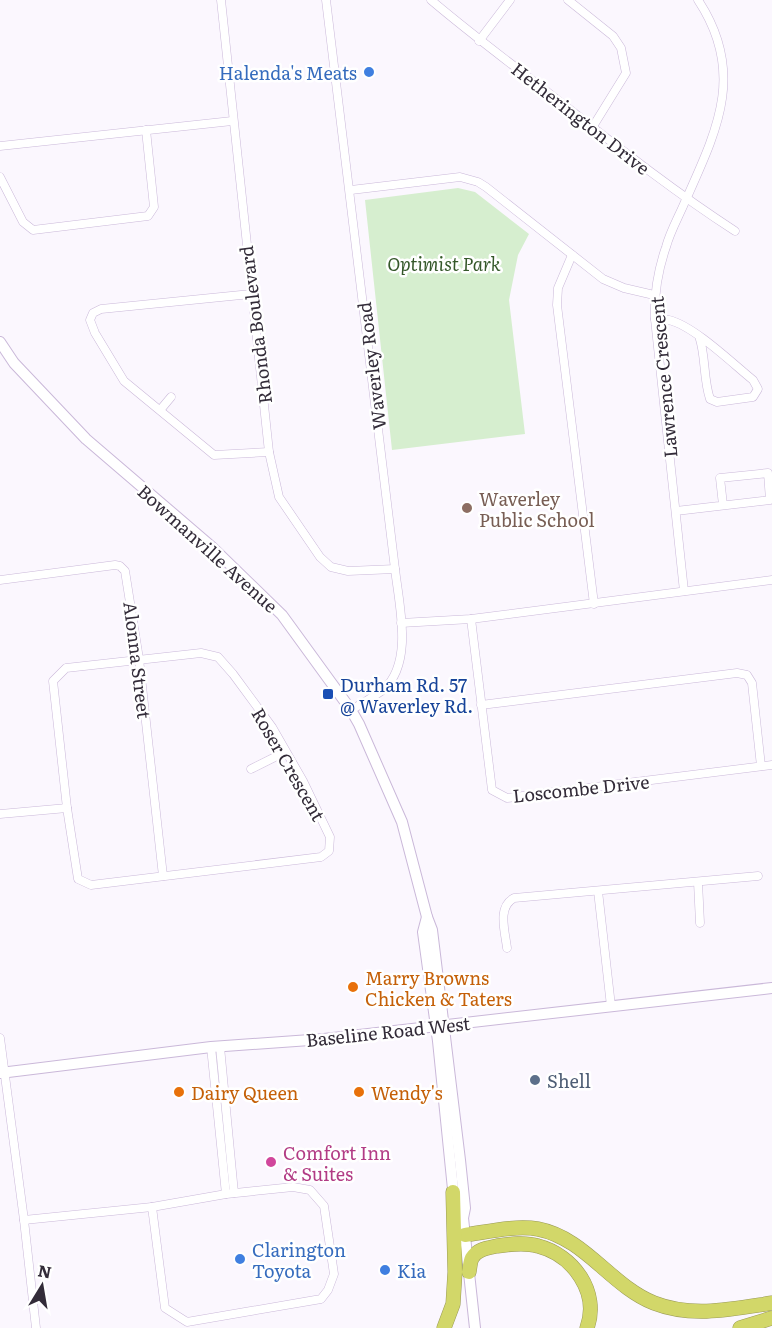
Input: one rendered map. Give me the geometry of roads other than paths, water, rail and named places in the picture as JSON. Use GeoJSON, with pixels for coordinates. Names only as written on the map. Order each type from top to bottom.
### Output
{"type":"FeatureCollection","features":[{"type":"Feature","properties":{"kind":"highway"},"geometry":{"type":"LineString","coordinates":[[444,1328],[453,1304],[455,1248],[453,1192]]}},
{"type":"Feature","properties":{"kind":"highway"},"geometry":{"type":"LineString","coordinates":[[465,1235],[509,1229],[537,1229],[559,1235],[576,1246],[630,1291],[654,1303],[676,1310],[719,1311],[772,1303]]}},
{"type":"Feature","properties":{"kind":"highway"},"geometry":{"type":"LineString","coordinates":[[469,1272],[472,1258],[477,1252],[487,1248],[510,1244],[536,1245],[556,1252],[574,1267],[585,1283],[590,1300],[587,1328]]}},
{"type":"Feature","properties":{"kind":"highway"},"geometry":{"type":"LineString","coordinates":[[740,1328],[772,1318]]}},
{"type":"Feature","properties":{"kind":"main road","name":"Bowmanville Avenue"},"geometry":{"type":"LineString","coordinates":[[0,342],[14,363],[86,439],[212,547],[282,615],[351,710],[402,822],[427,917],[423,932],[440,1025],[465,1208],[462,1218]]}},
{"type":"Feature","properties":{"kind":"main road","name":"Baseline Road West"},"geometry":{"type":"LineString","coordinates":[[2,1072],[216,1047],[324,1039],[772,988]]}},
{"type":"Feature","properties":{"kind":"main road","name":"Bowmanville Avenue"},"geometry":{"type":"LineString","coordinates":[[440,1025],[453,1192],[465,1235],[476,1328]]}},
{"type":"Feature","properties":{"kind":"street","name":"Rhonda Boulevard"},"geometry":{"type":"LineString","coordinates":[[220,0],[269,452],[279,497],[320,557],[331,567],[348,572],[395,569]]}},
{"type":"Feature","properties":{"kind":"street","name":"Waverley Road"},"geometry":{"type":"LineString","coordinates":[[326,0],[351,190],[401,623],[402,653],[397,670],[384,688],[351,710]]}},
{"type":"Feature","properties":{"kind":"street","name":"Hetherington Drive"},"geometry":{"type":"LineString","coordinates":[[431,0],[479,41],[592,128],[687,200],[735,231]]}},
{"type":"Feature","properties":{"kind":"street"},"geometry":{"type":"LineString","coordinates":[[479,41],[510,0]]}},
{"type":"Feature","properties":{"kind":"street"},"geometry":{"type":"LineString","coordinates":[[568,0],[613,36],[621,48],[626,73],[592,128]]}},
{"type":"Feature","properties":{"kind":"street","name":"Lawrence Crescent"},"geometry":{"type":"LineString","coordinates":[[684,591],[654,295],[666,246],[712,142],[721,112],[724,86],[722,59],[714,30],[698,0]]}},
{"type":"Feature","properties":{"kind":"street"},"geometry":{"type":"LineString","coordinates":[[0,146],[232,121]]}},
{"type":"Feature","properties":{"kind":"street"},"geometry":{"type":"LineString","coordinates":[[0,177],[23,222],[33,230],[148,216],[154,207],[146,130]]}},
{"type":"Feature","properties":{"kind":"street"},"geometry":{"type":"LineString","coordinates":[[351,190],[453,178],[470,179],[486,187],[603,279],[624,288],[654,295]]}},
{"type":"Feature","properties":{"kind":"street"},"geometry":{"type":"LineString","coordinates":[[572,255],[558,288],[557,305],[594,604]]}},
{"type":"Feature","properties":{"kind":"street"},"geometry":{"type":"LineString","coordinates":[[251,294],[101,309],[93,313],[90,320],[95,333],[124,381],[214,455],[269,452]]}},
{"type":"Feature","properties":{"kind":"street"},"geometry":{"type":"LineString","coordinates":[[655,319],[669,320],[686,327],[699,336],[753,380],[758,389],[753,397],[717,402],[710,399],[706,387],[703,347],[699,336]]}},
{"type":"Feature","properties":{"kind":"street"},"geometry":{"type":"LineString","coordinates":[[160,409],[171,397]]}},
{"type":"Feature","properties":{"kind":"street"},"geometry":{"type":"LineString","coordinates":[[676,511],[770,500],[768,472],[720,478],[723,505]]}},
{"type":"Feature","properties":{"kind":"street","name":"Alonna Street"},"geometry":{"type":"LineString","coordinates":[[0,580],[120,566],[127,576],[140,659],[164,876]]}},
{"type":"Feature","properties":{"kind":"street"},"geometry":{"type":"LineString","coordinates":[[401,623],[471,619],[772,579]]}},
{"type":"Feature","properties":{"kind":"street","name":"Loscombe Drive"},"geometry":{"type":"LineString","coordinates":[[471,619],[492,790],[507,798],[772,765]]}},
{"type":"Feature","properties":{"kind":"street","name":"Roser Crescent"},"geometry":{"type":"LineString","coordinates":[[201,653],[218,657],[272,727],[285,752],[303,781],[330,837],[329,851],[321,857],[91,885],[78,879],[67,808],[53,681],[66,668],[201,653]]}},
{"type":"Feature","properties":{"kind":"street"},"geometry":{"type":"LineString","coordinates":[[482,705],[737,673],[747,675],[752,683],[761,766]]}},
{"type":"Feature","properties":{"kind":"street"},"geometry":{"type":"LineString","coordinates":[[251,769],[285,752]]}},
{"type":"Feature","properties":{"kind":"street"},"geometry":{"type":"LineString","coordinates":[[0,814],[67,808]]}},
{"type":"Feature","properties":{"kind":"street"},"geometry":{"type":"LineString","coordinates":[[507,948],[503,911],[507,902],[514,898],[758,876]]}},
{"type":"Feature","properties":{"kind":"street"},"geometry":{"type":"LineString","coordinates":[[698,882],[700,923]]}},
{"type":"Feature","properties":{"kind":"street"},"geometry":{"type":"LineString","coordinates":[[598,891],[611,1006]]}},
{"type":"Feature","properties":{"kind":"street"},"geometry":{"type":"LineString","coordinates":[[0,1038],[2,1072],[24,1220],[36,1328]]}},
{"type":"Feature","properties":{"kind":"street"},"geometry":{"type":"LineString","coordinates":[[216,1047],[230,1194]]}},
{"type":"Feature","properties":{"kind":"street"},"geometry":{"type":"LineString","coordinates":[[24,1220],[152,1207],[230,1194],[304,1187],[310,1190],[324,1206],[334,1274],[328,1290],[321,1299],[187,1322],[165,1308],[152,1207]]}},
{"type":"Feature","properties":{"kind":"place","name":"Halenda's Meats"},"geometry":{"type":"Point","coordinates":[369,72]}},
{"type":"Feature","properties":{"kind":"place","name":"Waverley Public School"},"geometry":{"type":"Point","coordinates":[467,508]}},
{"type":"Feature","properties":{"kind":"place","name":"Durham Rd. 57 @ Waverley Rd."},"geometry":{"type":"Point","coordinates":[328,694]}},
{"type":"Feature","properties":{"kind":"place","name":"Marry Browns Chicken & Taters"},"geometry":{"type":"Point","coordinates":[353,987]}},
{"type":"Feature","properties":{"kind":"place","name":"Shell"},"geometry":{"type":"Point","coordinates":[535,1080]}},
{"type":"Feature","properties":{"kind":"place","name":"Dairy Queen"},"geometry":{"type":"Point","coordinates":[179,1092]}},
{"type":"Feature","properties":{"kind":"place","name":"Wendy's"},"geometry":{"type":"Point","coordinates":[359,1092]}},
{"type":"Feature","properties":{"kind":"place","name":"Comfort Inn & Suites"},"geometry":{"type":"Point","coordinates":[271,1162]}},
{"type":"Feature","properties":{"kind":"place","name":"Clarington Toyota"},"geometry":{"type":"Point","coordinates":[240,1259]}},
{"type":"Feature","properties":{"kind":"place","name":"Kia"},"geometry":{"type":"Point","coordinates":[385,1270]}},
{"type":"Feature","properties":{"kind":"park label","name":"Optimist Park"},"geometry":{"type":"Point","coordinates":[444,263]}}]}
